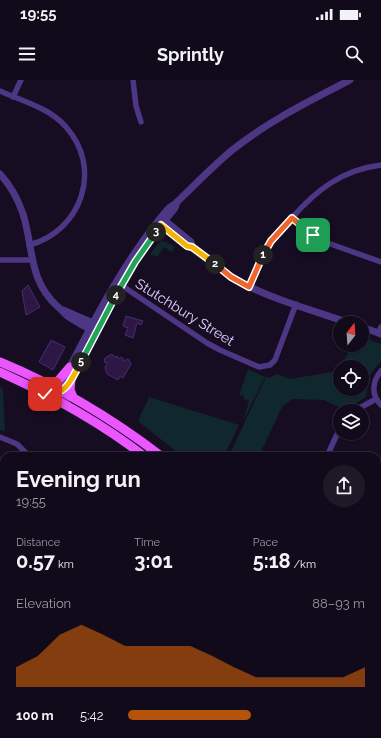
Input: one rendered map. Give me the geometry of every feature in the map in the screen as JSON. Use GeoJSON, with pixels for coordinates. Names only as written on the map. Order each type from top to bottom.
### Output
{"type":"FeatureCollection","features":[{"type":"Feature","properties":{"kind":"main road"},"geometry":{"type":"LineString","coordinates":[[47,384],[58,381],[70,367]]}},
{"type":"Feature","properties":{"kind":"main road"},"geometry":{"type":"LineString","coordinates":[[4,369],[47,384],[73,398],[120,426],[156,452]]}},
{"type":"Feature","properties":{"kind":"main road"},"geometry":{"type":"LineString","coordinates":[[4,369],[104,428],[138,452]]}},
{"type":"Feature","properties":{"kind":"main road"},"geometry":{"type":"LineString","coordinates":[[71,379],[70,390],[73,398]]}},
{"type":"Feature","properties":{"kind":"street"},"geometry":{"type":"LineString","coordinates":[[13,97],[21,80]]}},
{"type":"Feature","properties":{"kind":"street"},"geometry":{"type":"LineString","coordinates":[[133,80],[136,106],[141,122]]}},
{"type":"Feature","properties":{"kind":"street"},"geometry":{"type":"LineString","coordinates":[[45,394],[53,394],[66,388],[98,330],[119,284],[142,246],[171,205],[177,202],[212,168],[252,135],[283,115],[350,80]]}},
{"type":"Feature","properties":{"kind":"street"},"geometry":{"type":"LineString","coordinates":[[0,91],[50,113],[59,120],[66,127],[78,145],[84,163],[83,188],[80,201],[74,212],[62,228],[41,242],[29,245]]}},
{"type":"Feature","properties":{"kind":"street"},"geometry":{"type":"LineString","coordinates":[[249,287],[271,241],[317,191],[338,177],[353,171],[381,165]]}},
{"type":"Feature","properties":{"kind":"street"},"geometry":{"type":"LineString","coordinates":[[0,174],[17,199],[23,213],[32,260],[41,287],[59,308],[98,330]]}},
{"type":"Feature","properties":{"kind":"street"},"geometry":{"type":"LineString","coordinates":[[292,218],[313,235],[326,242],[381,262]]}},
{"type":"Feature","properties":{"kind":"street"},"geometry":{"type":"LineString","coordinates":[[161,221],[187,246],[192,247],[231,277],[249,287],[333,317]]}},
{"type":"Feature","properties":{"kind":"street"},"geometry":{"type":"LineString","coordinates":[[0,260],[32,260]]}},
{"type":"Feature","properties":{"kind":"street"},"geometry":{"type":"LineString","coordinates":[[71,408],[64,401],[60,391],[60,386],[106,297],[119,284]]}},
{"type":"Feature","properties":{"kind":"street","name":"Stutchbury Street"},"geometry":{"type":"LineString","coordinates":[[119,284],[207,343],[235,358],[259,367],[270,365],[275,360],[296,304]]}},
{"type":"Feature","properties":{"kind":"street"},"geometry":{"type":"LineString","coordinates":[[369,329],[380,332]]}},
{"type":"Feature","properties":{"kind":"street"},"geometry":{"type":"LineString","coordinates":[[381,371],[374,384],[376,399],[381,405]]}},
{"type":"Feature","properties":{"kind":"street"},"geometry":{"type":"LineString","coordinates":[[367,404],[376,399]]}},
{"type":"Feature","properties":{"kind":"street"},"geometry":{"type":"LineString","coordinates":[[0,437],[17,444],[25,452]]}},
{"type":"Feature","properties":{"kind":"street"},"geometry":{"type":"LineString","coordinates":[[329,452],[334,440]]}},
{"type":"Feature","properties":{"kind":"green space"},"geometry":{"type":"Polygon","coordinates":[[[161,241],[175,247],[172,252],[164,247],[157,257],[150,254],[158,244],[161,241]]]}},
{"type":"Feature","properties":{"kind":"green space"},"geometry":{"type":"Polygon","coordinates":[[[369,340],[381,344],[381,362],[372,372],[369,378],[369,360],[344,360],[348,352],[369,352],[369,340]]]}},
{"type":"Feature","properties":{"kind":"green space"},"geometry":{"type":"Polygon","coordinates":[[[248,369],[265,377],[243,421],[249,401],[244,399],[244,396],[239,395],[248,369]]]}},
{"type":"Feature","properties":{"kind":"green space"},"geometry":{"type":"Polygon","coordinates":[[[333,372],[333,396],[366,397],[355,404],[333,404],[324,400],[292,399],[282,407],[261,452],[231,452],[266,377],[269,378],[277,374],[290,379],[333,372]]]}},
{"type":"Feature","properties":{"kind":"green space"},"geometry":{"type":"Polygon","coordinates":[[[0,387],[3,389],[5,431],[0,430],[0,387]]]}},
{"type":"Feature","properties":{"kind":"green space"},"geometry":{"type":"Polygon","coordinates":[[[149,397],[239,425],[226,452],[177,452],[138,421],[149,397]]]}},
{"type":"Feature","properties":{"kind":"building"},"geometry":{"type":"Polygon","coordinates":[[[28,285],[40,307],[26,315],[22,291],[28,285]]]}},
{"type":"Feature","properties":{"kind":"building"},"geometry":{"type":"Polygon","coordinates":[[[126,316],[143,321],[141,325],[137,323],[133,338],[125,335],[128,328],[123,326],[126,316]]]}},
{"type":"Feature","properties":{"kind":"building"},"geometry":{"type":"Polygon","coordinates":[[[51,340],[65,347],[53,370],[39,362],[51,340]]]}},
{"type":"Feature","properties":{"kind":"building"},"geometry":{"type":"Polygon","coordinates":[[[112,354],[114,357],[117,356],[119,359],[122,357],[124,361],[128,359],[131,364],[123,378],[120,376],[118,380],[107,374],[105,368],[107,363],[104,362],[105,358],[112,354]]]}},
{"type":"Feature","properties":{"kind":"route"},"geometry":{"type":"LineString","coordinates":[[45,394],[57,393],[66,388],[121,285],[144,248],[161,225],[187,246],[192,247],[231,277],[249,287],[271,241],[292,218],[313,235]]}}]}
